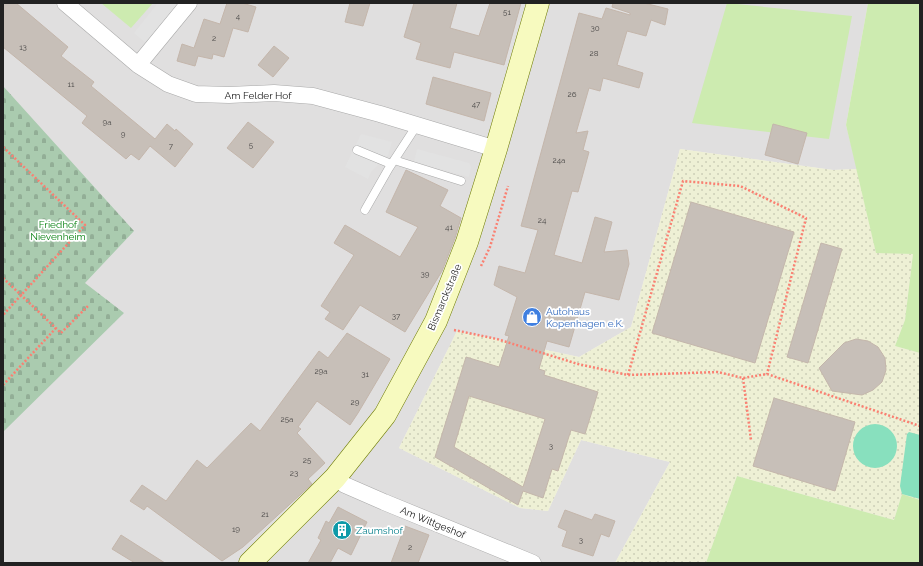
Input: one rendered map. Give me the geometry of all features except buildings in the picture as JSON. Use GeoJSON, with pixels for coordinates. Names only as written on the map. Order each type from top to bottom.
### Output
{"type":"FeatureCollection","features":[{"type":"Feature","properties":{"kind":"street","name":"Am Felder Hof"},"geometry":{"type":"LineString","coordinates":[[65,3],[138,65],[168,84],[196,94],[229,96],[274,93],[313,96],[496,149]]}},
{"type":"Feature","properties":{"kind":"street"},"geometry":{"type":"LineString","coordinates":[[138,65],[189,3]]}},
{"type":"Feature","properties":{"kind":"street","name":"Bismarckstraße"},"geometry":{"type":"LineString","coordinates":[[250,563],[335,478],[385,415],[436,321],[466,242],[496,149],[538,3]]}},
{"type":"Feature","properties":{"kind":"street","name":"Am Wittgeshof"},"geometry":{"type":"LineString","coordinates":[[335,478],[345,485],[384,502],[533,563]]}},
{"type":"Feature","properties":{"kind":"lane"},"geometry":{"type":"LineString","coordinates":[[365,210],[417,125]]}},
{"type":"Feature","properties":{"kind":"lane"},"geometry":{"type":"LineString","coordinates":[[357,150],[393,162],[462,181]]}},
{"type":"Feature","properties":{"kind":"path"},"geometry":{"type":"LineString","coordinates":[[3,147],[85,224],[3,315]]}},
{"type":"Feature","properties":{"kind":"path"},"geometry":{"type":"LineString","coordinates":[[628,374],[683,181],[740,186],[806,218],[767,374]]}},
{"type":"Feature","properties":{"kind":"path"},"geometry":{"type":"LineString","coordinates":[[3,278],[62,333],[89,305]]}},
{"type":"Feature","properties":{"kind":"path"},"geometry":{"type":"LineString","coordinates":[[436,321],[451,329],[497,339],[578,364],[628,374],[718,372],[743,378],[767,374],[920,426]]}},
{"type":"Feature","properties":{"kind":"path"},"geometry":{"type":"LineString","coordinates":[[3,385],[56,328]]}},
{"type":"Feature","properties":{"kind":"path"},"geometry":{"type":"LineString","coordinates":[[743,378],[751,440]]}},
{"type":"Feature","properties":{"kind":"shaded area"},"geometry":{"type":"Polygon","coordinates":[[[3,3],[868,3],[846,125],[857,169],[833,170],[680,149],[631,327],[579,357],[457,331],[399,448],[520,508],[548,511],[581,440],[670,462],[615,563],[3,563],[3,3]]]}},
{"type":"Feature","properties":{"kind":"shaded area"},"geometry":{"type":"Polygon","coordinates":[[[158,3],[178,3],[146,43],[134,33],[158,3]]]}},
{"type":"Feature","properties":{"kind":"shaded area"},"geometry":{"type":"Polygon","coordinates":[[[361,134],[392,142],[388,155],[371,172],[368,179],[345,167],[361,134]]]}},
{"type":"Feature","properties":{"kind":"shaded area"},"geometry":{"type":"Polygon","coordinates":[[[417,149],[469,163],[471,167],[469,177],[414,162],[417,149]]]}},
{"type":"Feature","properties":{"kind":"green space"},"geometry":{"type":"Polygon","coordinates":[[[101,3],[153,3],[131,28],[101,3]]]}},
{"type":"Feature","properties":{"kind":"green space"},"geometry":{"type":"Polygon","coordinates":[[[727,3],[852,16],[829,139],[692,123],[727,3]]]}},
{"type":"Feature","properties":{"kind":"green space"},"geometry":{"type":"Polygon","coordinates":[[[868,3],[920,3],[920,353],[895,346],[905,320],[913,254],[876,253],[846,125],[868,3]]]}},
{"type":"Feature","properties":{"kind":"green space","name":"Friedhof Nievenheim"},"geometry":{"type":"Polygon","coordinates":[[[3,86],[134,231],[85,283],[124,313],[3,432],[3,86]]]}},
{"type":"Feature","properties":{"kind":"green space"},"geometry":{"type":"Polygon","coordinates":[[[680,149],[833,170],[857,169],[876,252],[913,254],[905,320],[895,346],[920,353],[920,500],[902,494],[894,520],[737,476],[706,563],[615,563],[670,462],[581,440],[548,511],[520,508],[399,448],[457,331],[579,357],[631,327],[680,149]]]}},
{"type":"Feature","properties":{"kind":"green space"},"geometry":{"type":"Polygon","coordinates":[[[871,424],[879,424],[891,430],[897,442],[897,450],[891,462],[879,468],[871,468],[859,462],[853,450],[853,442],[859,430],[871,424]]]}},
{"type":"Feature","properties":{"kind":"green space"},"geometry":{"type":"Polygon","coordinates":[[[909,432],[920,435],[920,499],[902,494],[900,486],[907,434],[909,432]]]}},
{"type":"Feature","properties":{"kind":"green space"},"geometry":{"type":"Polygon","coordinates":[[[737,476],[894,520],[902,494],[920,500],[920,563],[706,563],[737,476]]]}},
{"type":"Feature","properties":{"kind":"place","name":"Autohaus Kopenhagen e.K."},"geometry":{"type":"Point","coordinates":[532,317]}},
{"type":"Feature","properties":{"kind":"place","name":"Zaumshof"},"geometry":{"type":"Point","coordinates":[342,530]}}]}
